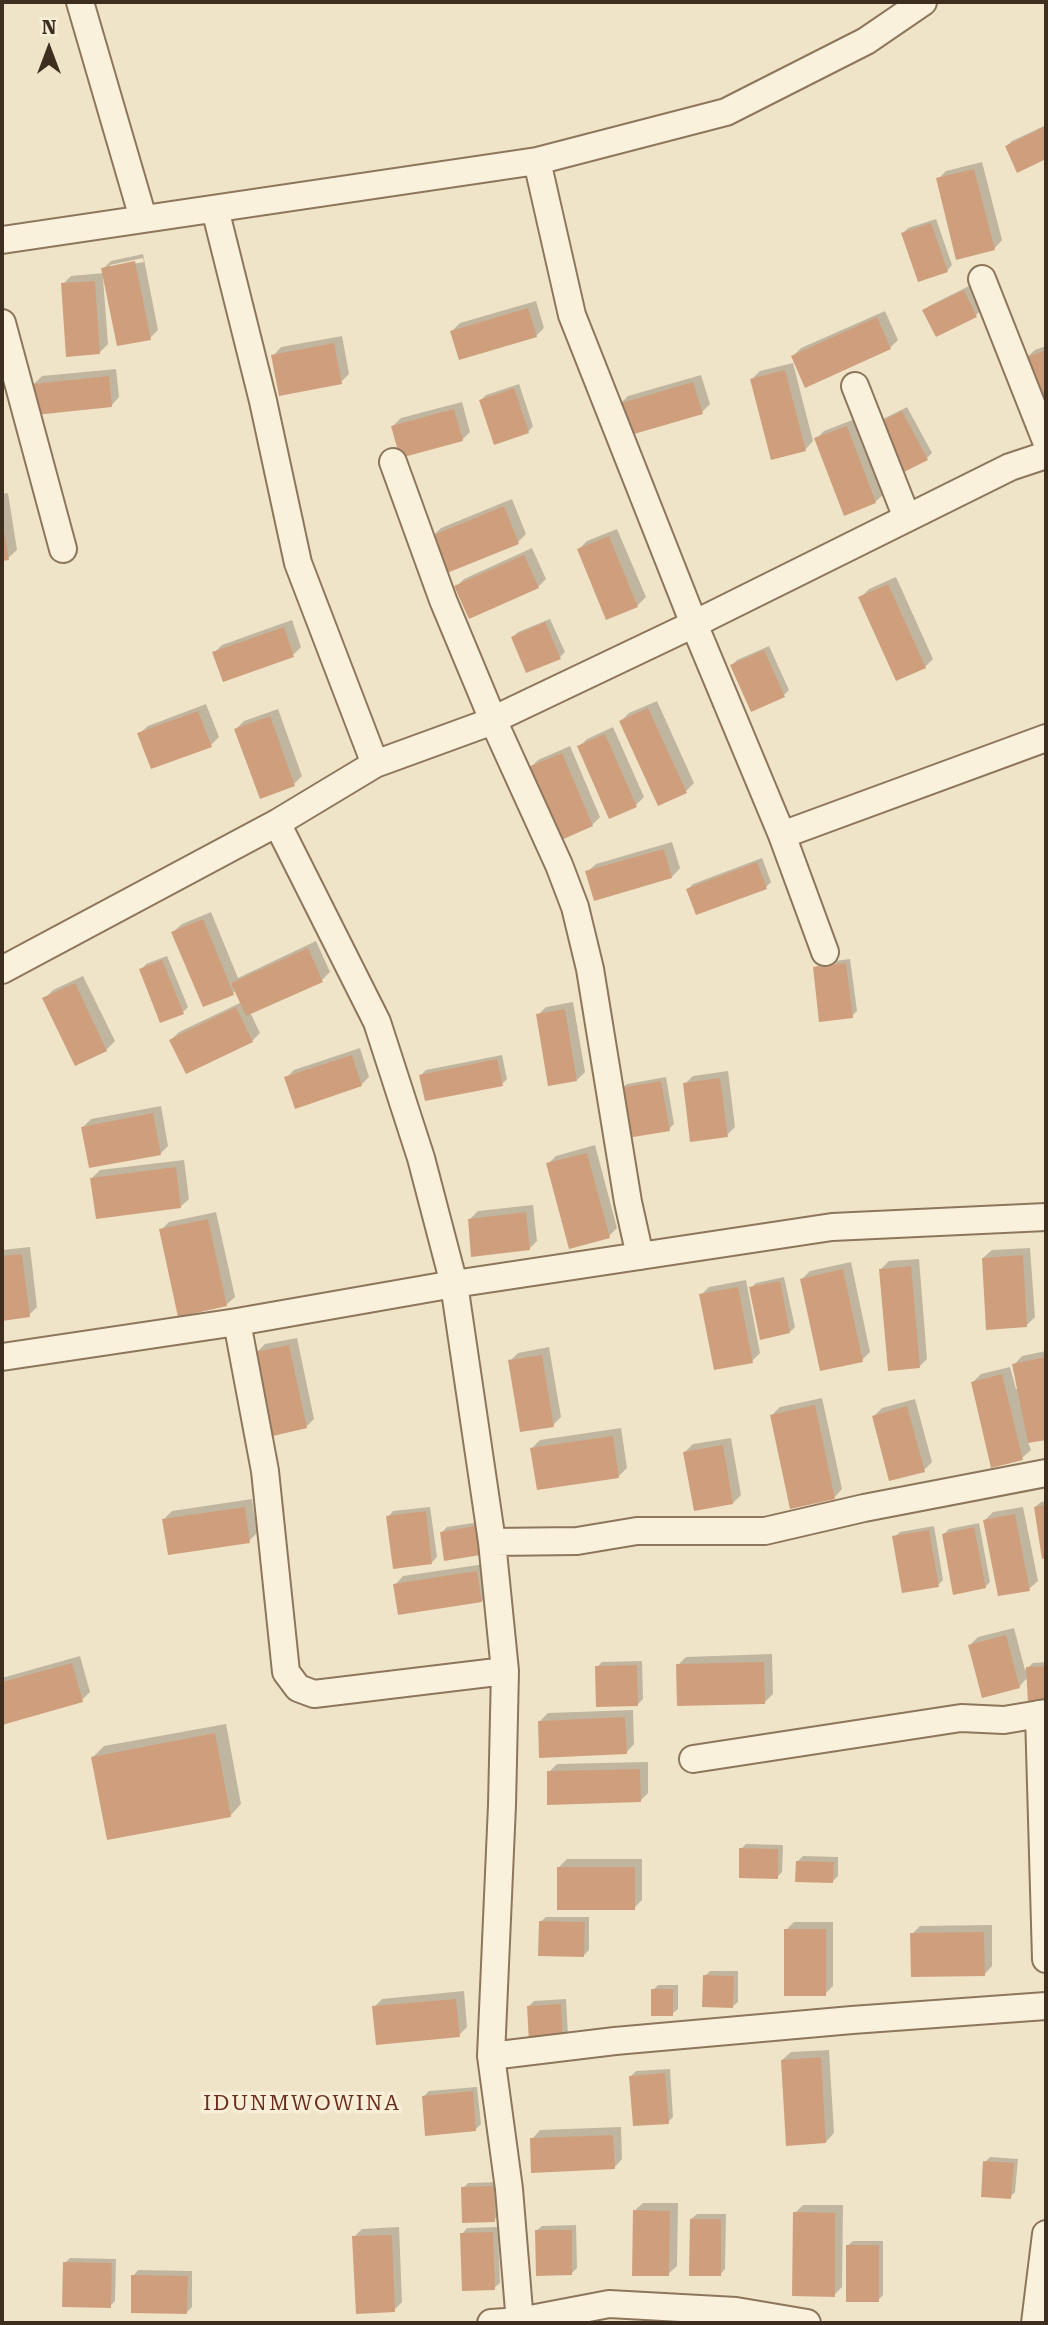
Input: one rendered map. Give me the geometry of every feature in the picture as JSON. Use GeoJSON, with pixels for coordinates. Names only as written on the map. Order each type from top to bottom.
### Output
{"type":"FeatureCollection","features":[{"type":"Feature","properties":{"kind":"street"},"geometry":{"type":"LineString","coordinates":[[80,2],[143,218]]}},
{"type":"Feature","properties":{"kind":"street"},"geometry":{"type":"LineString","coordinates":[[2,240],[537,161],[726,112],[866,41],[923,2]]}},
{"type":"Feature","properties":{"kind":"street"},"geometry":{"type":"LineString","coordinates":[[537,161],[572,315],[694,624],[782,835],[825,952]]}},
{"type":"Feature","properties":{"kind":"street"},"geometry":{"type":"LineString","coordinates":[[215,209],[263,401],[298,562],[375,764]]}},
{"type":"Feature","properties":{"kind":"street"},"geometry":{"type":"LineString","coordinates":[[982,279],[1046,441]]}},
{"type":"Feature","properties":{"kind":"street"},"geometry":{"type":"LineString","coordinates":[[2,323],[63,549]]}},
{"type":"Feature","properties":{"kind":"street"},"geometry":{"type":"LineString","coordinates":[[855,386],[907,518]]}},
{"type":"Feature","properties":{"kind":"street"},"geometry":{"type":"LineString","coordinates":[[2,970],[277,823],[375,764],[493,720],[694,624],[1010,467],[1046,455]]}},
{"type":"Feature","properties":{"kind":"street"},"geometry":{"type":"LineString","coordinates":[[393,462],[443,600],[575,907],[590,969],[628,1202],[640,1256]]}},
{"type":"Feature","properties":{"kind":"street"},"geometry":{"type":"LineString","coordinates":[[782,835],[1046,738]]}},
{"type":"Feature","properties":{"kind":"street"},"geometry":{"type":"LineString","coordinates":[[277,823],[377,1022],[421,1158],[454,1284],[492,1542],[505,1671],[491,2056],[509,2189],[520,2322]]}},
{"type":"Feature","properties":{"kind":"street"},"geometry":{"type":"LineString","coordinates":[[2,1357],[237,1322],[454,1284],[856,1224],[1046,1217]]}},
{"type":"Feature","properties":{"kind":"street"},"geometry":{"type":"LineString","coordinates":[[237,1322],[265,1471],[286,1672],[298,1688],[314,1694],[505,1671]]}},
{"type":"Feature","properties":{"kind":"street"},"geometry":{"type":"LineString","coordinates":[[492,1542],[577,1541],[637,1531],[765,1531],[864,1508],[1046,1473]]}},
{"type":"Feature","properties":{"kind":"street"},"geometry":{"type":"LineString","coordinates":[[692,1759],[961,1718],[1004,1720],[1043,1713],[1046,1959]]}},
{"type":"Feature","properties":{"kind":"street"},"geometry":{"type":"LineString","coordinates":[[491,2056],[629,2039],[1046,2006]]}},
{"type":"Feature","properties":{"kind":"street"},"geometry":{"type":"LineString","coordinates":[[1035,2323],[1046,2234]]}},
{"type":"Feature","properties":{"kind":"street"},"geometry":{"type":"LineString","coordinates":[[491,2323],[520,2322],[609,2304],[736,2311],[765,2319],[807,2323]]}},
{"type":"Feature","properties":{"kind":"building"},"geometry":{"type":"Polygon","coordinates":[[[1046,126],[1046,159],[1017,173],[1005,146],[1046,126]]]}},
{"type":"Feature","properties":{"kind":"building"},"geometry":{"type":"Polygon","coordinates":[[[974,169],[995,250],[956,260],[936,178],[974,169]]]}},
{"type":"Feature","properties":{"kind":"building"},"geometry":{"type":"Polygon","coordinates":[[[931,223],[948,272],[918,282],[901,233],[931,223]]]}},
{"type":"Feature","properties":{"kind":"building"},"geometry":{"type":"Polygon","coordinates":[[[135,261],[151,340],[117,346],[101,268],[135,261]]]}},
{"type":"Feature","properties":{"kind":"building"},"geometry":{"type":"Polygon","coordinates":[[[95,281],[100,354],[66,357],[61,283],[95,281]]]}},
{"type":"Feature","properties":{"kind":"building"},"geometry":{"type":"Polygon","coordinates":[[[964,290],[977,317],[936,337],[922,310],[964,290]]]}},
{"type":"Feature","properties":{"kind":"building"},"geometry":{"type":"Polygon","coordinates":[[[528,308],[537,337],[459,360],[450,331],[528,308]]]}},
{"type":"Feature","properties":{"kind":"building"},"geometry":{"type":"Polygon","coordinates":[[[877,317],[891,349],[805,388],[791,356],[877,317]]]}},
{"type":"Feature","properties":{"kind":"building"},"geometry":{"type":"Polygon","coordinates":[[[334,343],[342,384],[279,396],[271,355],[334,343]]]}},
{"type":"Feature","properties":{"kind":"building"},"geometry":{"type":"Polygon","coordinates":[[[1046,350],[1046,415],[1024,358],[1046,350]]]}},
{"type":"Feature","properties":{"kind":"building"},"geometry":{"type":"Polygon","coordinates":[[[785,370],[806,451],[771,460],[750,379],[785,370]]]}},
{"type":"Feature","properties":{"kind":"building"},"geometry":{"type":"Polygon","coordinates":[[[109,376],[112,407],[35,415],[32,384],[109,376]]]}},
{"type":"Feature","properties":{"kind":"building"},"geometry":{"type":"Polygon","coordinates":[[[693,382],[703,414],[627,436],[618,404],[693,382]]]}},
{"type":"Feature","properties":{"kind":"building"},"geometry":{"type":"Polygon","coordinates":[[[514,388],[529,433],[494,445],[479,400],[514,388]]]}},
{"type":"Feature","properties":{"kind":"building"},"geometry":{"type":"Polygon","coordinates":[[[454,409],[463,441],[400,458],[391,426],[454,409]]]}},
{"type":"Feature","properties":{"kind":"building"},"geometry":{"type":"Polygon","coordinates":[[[902,411],[928,460],[900,474],[874,425],[902,411]]]}},
{"type":"Feature","properties":{"kind":"building"},"geometry":{"type":"Polygon","coordinates":[[[847,426],[876,503],[844,516],[814,438],[847,426]]]}},
{"type":"Feature","properties":{"kind":"building"},"geometry":{"type":"Polygon","coordinates":[[[504,506],[519,544],[447,573],[431,536],[504,506]]]}},
{"type":"Feature","properties":{"kind":"building"},"geometry":{"type":"Polygon","coordinates":[[[2,518],[9,560],[2,561],[2,518]]]}},
{"type":"Feature","properties":{"kind":"building"},"geometry":{"type":"Polygon","coordinates":[[[609,536],[638,607],[606,620],[577,549],[609,536]]]}},
{"type":"Feature","properties":{"kind":"building"},"geometry":{"type":"Polygon","coordinates":[[[524,555],[539,588],[469,619],[454,586],[524,555]]]}},
{"type":"Feature","properties":{"kind":"building"},"geometry":{"type":"Polygon","coordinates":[[[888,584],[926,668],[896,681],[858,597],[888,584]]]}},
{"type":"Feature","properties":{"kind":"building"},"geometry":{"type":"Polygon","coordinates":[[[545,622],[561,659],[526,673],[511,637],[545,622]]]}},
{"type":"Feature","properties":{"kind":"building"},"geometry":{"type":"Polygon","coordinates":[[[284,627],[294,657],[223,682],[212,652],[284,627]]]}},
{"type":"Feature","properties":{"kind":"building"},"geometry":{"type":"Polygon","coordinates":[[[764,650],[785,697],[751,712],[730,665],[764,650]]]}},
{"type":"Feature","properties":{"kind":"building"},"geometry":{"type":"Polygon","coordinates":[[[648,708],[687,793],[658,806],[619,721],[648,708]]]}},
{"type":"Feature","properties":{"kind":"building"},"geometry":{"type":"Polygon","coordinates":[[[198,711],[212,747],[151,769],[137,733],[198,711]]]}},
{"type":"Feature","properties":{"kind":"building"},"geometry":{"type":"Polygon","coordinates":[[[270,716],[295,786],[260,799],[234,729],[270,716]]]}},
{"type":"Feature","properties":{"kind":"building"},"geometry":{"type":"Polygon","coordinates":[[[605,734],[637,807],[609,819],[577,746],[605,734]]]}},
{"type":"Feature","properties":{"kind":"building"},"geometry":{"type":"Polygon","coordinates":[[[562,753],[593,826],[559,841],[528,767],[562,753]]]}},
{"type":"Feature","properties":{"kind":"building"},"geometry":{"type":"Polygon","coordinates":[[[664,849],[672,878],[594,901],[585,871],[664,849]]]}},
{"type":"Feature","properties":{"kind":"building"},"geometry":{"type":"Polygon","coordinates":[[[757,862],[767,889],[696,915],[686,889],[757,862]]]}},
{"type":"Feature","properties":{"kind":"building"},"geometry":{"type":"Polygon","coordinates":[[[203,919],[234,995],[203,1007],[171,932],[203,919]]]}},
{"type":"Feature","properties":{"kind":"building"},"geometry":{"type":"Polygon","coordinates":[[[308,948],[323,982],[246,1016],[231,983],[308,948]]]}},
{"type":"Feature","properties":{"kind":"building"},"geometry":{"type":"Polygon","coordinates":[[[162,960],[184,1014],[160,1023],[139,969],[162,960]]]}},
{"type":"Feature","properties":{"kind":"building"},"geometry":{"type":"Polygon","coordinates":[[[846,963],[853,1018],[819,1022],[813,967],[846,963]]]}},
{"type":"Feature","properties":{"kind":"building"},"geometry":{"type":"Polygon","coordinates":[[[75,983],[107,1051],[75,1066],[42,998],[75,983]]]}},
{"type":"Feature","properties":{"kind":"building"},"geometry":{"type":"Polygon","coordinates":[[[236,1007],[253,1042],[186,1074],[169,1040],[236,1007]]]}},
{"type":"Feature","properties":{"kind":"building"},"geometry":{"type":"Polygon","coordinates":[[[565,1009],[577,1081],[548,1086],[536,1014],[565,1009]]]}},
{"type":"Feature","properties":{"kind":"building"},"geometry":{"type":"Polygon","coordinates":[[[352,1055],[362,1086],[295,1109],[284,1077],[352,1055]]]}},
{"type":"Feature","properties":{"kind":"building"},"geometry":{"type":"Polygon","coordinates":[[[497,1059],[503,1086],[425,1101],[419,1075],[497,1059]]]}},
{"type":"Feature","properties":{"kind":"building"},"geometry":{"type":"Polygon","coordinates":[[[720,1078],[728,1137],[690,1142],[683,1083],[720,1078]]]}},
{"type":"Feature","properties":{"kind":"building"},"geometry":{"type":"Polygon","coordinates":[[[661,1081],[670,1131],[627,1138],[619,1088],[661,1081]]]}},
{"type":"Feature","properties":{"kind":"building"},"geometry":{"type":"Polygon","coordinates":[[[153,1113],[161,1155],[89,1168],[81,1127],[153,1113]]]}},
{"type":"Feature","properties":{"kind":"building"},"geometry":{"type":"Polygon","coordinates":[[[587,1153],[610,1238],[569,1249],[546,1163],[587,1153]]]}},
{"type":"Feature","properties":{"kind":"building"},"geometry":{"type":"Polygon","coordinates":[[[176,1167],[181,1208],[96,1219],[90,1178],[176,1167]]]}},
{"type":"Feature","properties":{"kind":"building"},"geometry":{"type":"Polygon","coordinates":[[[526,1212],[530,1250],[471,1257],[468,1219],[526,1212]]]}},
{"type":"Feature","properties":{"kind":"building"},"geometry":{"type":"Polygon","coordinates":[[[208,1219],[227,1306],[178,1317],[159,1229],[208,1219]]]}},
{"type":"Feature","properties":{"kind":"building"},"geometry":{"type":"Polygon","coordinates":[[[22,1254],[30,1317],[2,1321],[2,1256],[22,1254]]]}},
{"type":"Feature","properties":{"kind":"building"},"geometry":{"type":"Polygon","coordinates":[[[1023,1255],[1027,1327],[986,1330],[982,1258],[1023,1255]]]}},
{"type":"Feature","properties":{"kind":"building"},"geometry":{"type":"Polygon","coordinates":[[[911,1266],[920,1368],[888,1371],[879,1269],[911,1266]]]}},
{"type":"Feature","properties":{"kind":"building"},"geometry":{"type":"Polygon","coordinates":[[[843,1269],[863,1362],[820,1371],[800,1279],[843,1269]]]}},
{"type":"Feature","properties":{"kind":"building"},"geometry":{"type":"Polygon","coordinates":[[[780,1281],[790,1333],[760,1340],[749,1287],[780,1281]]]}},
{"type":"Feature","properties":{"kind":"building"},"geometry":{"type":"Polygon","coordinates":[[[738,1287],[753,1363],[714,1370],[699,1294],[738,1287]]]}},
{"type":"Feature","properties":{"kind":"building"},"geometry":{"type":"Polygon","coordinates":[[[289,1345],[307,1428],[273,1436],[255,1352],[289,1345]]]}},
{"type":"Feature","properties":{"kind":"building"},"geometry":{"type":"Polygon","coordinates":[[[542,1355],[554,1427],[520,1432],[508,1360],[542,1355]]]}},
{"type":"Feature","properties":{"kind":"building"},"geometry":{"type":"Polygon","coordinates":[[[1046,1357],[1046,1440],[1028,1443],[1012,1364],[1046,1357]]]}},
{"type":"Feature","properties":{"kind":"building"},"geometry":{"type":"Polygon","coordinates":[[[1002,1374],[1023,1460],[991,1468],[971,1382],[1002,1374]]]}},
{"type":"Feature","properties":{"kind":"building"},"geometry":{"type":"Polygon","coordinates":[[[815,1405],[835,1499],[790,1509],[770,1415],[815,1405]]]}},
{"type":"Feature","properties":{"kind":"building"},"geometry":{"type":"Polygon","coordinates":[[[907,1406],[925,1472],[889,1481],[872,1416],[907,1406]]]}},
{"type":"Feature","properties":{"kind":"building"},"geometry":{"type":"Polygon","coordinates":[[[613,1436],[619,1478],[537,1490],[530,1448],[613,1436]]]}},
{"type":"Feature","properties":{"kind":"building"},"geometry":{"type":"Polygon","coordinates":[[[723,1445],[733,1504],[694,1511],[683,1452],[723,1445]]]}},
{"type":"Feature","properties":{"kind":"building"},"geometry":{"type":"Polygon","coordinates":[[[1046,1505],[1046,1558],[1042,1559],[1034,1507],[1046,1505]]]}},
{"type":"Feature","properties":{"kind":"building"},"geometry":{"type":"Polygon","coordinates":[[[245,1507],[250,1543],[168,1555],[162,1519],[245,1507]]]}},
{"type":"Feature","properties":{"kind":"building"},"geometry":{"type":"Polygon","coordinates":[[[426,1511],[432,1564],[393,1569],[386,1516],[426,1511]]]}},
{"type":"Feature","properties":{"kind":"building"},"geometry":{"type":"Polygon","coordinates":[[[1015,1514],[1030,1591],[998,1596],[983,1520],[1015,1514]]]}},
{"type":"Feature","properties":{"kind":"building"},"geometry":{"type":"Polygon","coordinates":[[[481,1525],[486,1554],[444,1561],[440,1532],[481,1525]]]}},
{"type":"Feature","properties":{"kind":"building"},"geometry":{"type":"Polygon","coordinates":[[[974,1527],[986,1588],[953,1595],[942,1534],[974,1527]]]}},
{"type":"Feature","properties":{"kind":"building"},"geometry":{"type":"Polygon","coordinates":[[[929,1530],[939,1587],[902,1593],[892,1536],[929,1530]]]}},
{"type":"Feature","properties":{"kind":"building"},"geometry":{"type":"Polygon","coordinates":[[[477,1571],[482,1602],[398,1615],[393,1584],[477,1571]]]}},
{"type":"Feature","properties":{"kind":"building"},"geometry":{"type":"Polygon","coordinates":[[[1006,1635],[1020,1688],[982,1698],[968,1645],[1006,1635]]]}},
{"type":"Feature","properties":{"kind":"building"},"geometry":{"type":"Polygon","coordinates":[[[764,1662],[765,1704],[677,1706],[676,1664],[764,1662]]]}},
{"type":"Feature","properties":{"kind":"building"},"geometry":{"type":"Polygon","coordinates":[[[72,1663],[83,1702],[2,1725],[2,1682],[72,1663]]]}},
{"type":"Feature","properties":{"kind":"building"},"geometry":{"type":"Polygon","coordinates":[[[637,1665],[638,1706],[596,1707],[595,1666],[637,1665]]]}},
{"type":"Feature","properties":{"kind":"building"},"geometry":{"type":"Polygon","coordinates":[[[1046,1666],[1046,1702],[1028,1703],[1026,1667],[1046,1666]]]}},
{"type":"Feature","properties":{"kind":"building"},"geometry":{"type":"Polygon","coordinates":[[[625,1717],[627,1754],[539,1758],[538,1721],[625,1717]]]}},
{"type":"Feature","properties":{"kind":"building"},"geometry":{"type":"Polygon","coordinates":[[[215,1733],[231,1817],[107,1840],[91,1757],[215,1733]]]}},
{"type":"Feature","properties":{"kind":"building"},"geometry":{"type":"Polygon","coordinates":[[[640,1769],[641,1802],[547,1805],[547,1771],[640,1769]]]}},
{"type":"Feature","properties":{"kind":"building"},"geometry":{"type":"Polygon","coordinates":[[[739,1848],[778,1849],[778,1879],[739,1878],[739,1848]]]}},
{"type":"Feature","properties":{"kind":"building"},"geometry":{"type":"Polygon","coordinates":[[[796,1861],[834,1862],[833,1883],[795,1882],[796,1861]]]}},
{"type":"Feature","properties":{"kind":"building"},"geometry":{"type":"Polygon","coordinates":[[[557,1867],[635,1867],[635,1910],[557,1910],[557,1867]]]}},
{"type":"Feature","properties":{"kind":"building"},"geometry":{"type":"Polygon","coordinates":[[[539,1921],[585,1922],[584,1957],[538,1956],[539,1921]]]}},
{"type":"Feature","properties":{"kind":"building"},"geometry":{"type":"Polygon","coordinates":[[[784,1929],[826,1929],[826,1996],[784,1996],[784,1929]]]}},
{"type":"Feature","properties":{"kind":"building"},"geometry":{"type":"Polygon","coordinates":[[[984,1932],[985,1976],[911,1977],[910,1933],[984,1932]]]}},
{"type":"Feature","properties":{"kind":"building"},"geometry":{"type":"Polygon","coordinates":[[[703,1975],[734,1976],[733,2008],[702,2007],[703,1975]]]}},
{"type":"Feature","properties":{"kind":"building"},"geometry":{"type":"Polygon","coordinates":[[[651,1989],[673,1989],[673,2016],[651,2016],[651,1989]]]}},
{"type":"Feature","properties":{"kind":"building"},"geometry":{"type":"Polygon","coordinates":[[[456,1999],[460,2037],[376,2045],[372,2006],[456,1999]]]}},
{"type":"Feature","properties":{"kind":"building"},"geometry":{"type":"Polygon","coordinates":[[[561,2004],[563,2042],[529,2043],[527,2006],[561,2004]]]}},
{"type":"Feature","properties":{"kind":"building"},"geometry":{"type":"Polygon","coordinates":[[[821,2057],[826,2143],[786,2146],[781,2060],[821,2057]]]}},
{"type":"Feature","properties":{"kind":"building"},"geometry":{"type":"Polygon","coordinates":[[[665,2073],[669,2124],[633,2126],[629,2076],[665,2073]]]}},
{"type":"Feature","properties":{"kind":"building"},"geometry":{"type":"Polygon","coordinates":[[[473,2091],[476,2131],[425,2136],[422,2096],[473,2091]]]}},
{"type":"Feature","properties":{"kind":"building"},"geometry":{"type":"Polygon","coordinates":[[[613,2135],[615,2169],[531,2173],[530,2138],[613,2135]]]}},
{"type":"Feature","properties":{"kind":"building"},"geometry":{"type":"Polygon","coordinates":[[[983,2161],[1014,2163],[1011,2199],[981,2197],[983,2161]]]}},
{"type":"Feature","properties":{"kind":"building"},"geometry":{"type":"Polygon","coordinates":[[[494,2186],[495,2222],[462,2223],[461,2187],[494,2186]]]}},
{"type":"Feature","properties":{"kind":"building"},"geometry":{"type":"Polygon","coordinates":[[[633,2210],[670,2211],[669,2276],[632,2276],[633,2210]]]}},
{"type":"Feature","properties":{"kind":"building"},"geometry":{"type":"Polygon","coordinates":[[[793,2212],[835,2213],[835,2297],[792,2296],[793,2212]]]}},
{"type":"Feature","properties":{"kind":"building"},"geometry":{"type":"Polygon","coordinates":[[[690,2219],[721,2219],[721,2276],[689,2276],[690,2219]]]}},
{"type":"Feature","properties":{"kind":"building"},"geometry":{"type":"Polygon","coordinates":[[[535,2230],[572,2230],[572,2275],[536,2276],[535,2230]]]}},
{"type":"Feature","properties":{"kind":"building"},"geometry":{"type":"Polygon","coordinates":[[[493,2232],[495,2290],[462,2291],[460,2233],[493,2232]]]}},
{"type":"Feature","properties":{"kind":"building"},"geometry":{"type":"Polygon","coordinates":[[[392,2235],[395,2312],[356,2314],[352,2236],[392,2235]]]}},
{"type":"Feature","properties":{"kind":"building"},"geometry":{"type":"Polygon","coordinates":[[[846,2245],[879,2245],[879,2302],[846,2302],[846,2245]]]}},
{"type":"Feature","properties":{"kind":"building"},"geometry":{"type":"Polygon","coordinates":[[[63,2262],[112,2263],[111,2308],[62,2307],[63,2262]]]}},
{"type":"Feature","properties":{"kind":"building"},"geometry":{"type":"Polygon","coordinates":[[[131,2275],[188,2276],[187,2314],[131,2313],[131,2275]]]}},
{"type":"Feature","properties":{"kind":"district","name":"IDUNMWOWINA"},"geometry":{"type":"Point","coordinates":[302,2104]}}]}
